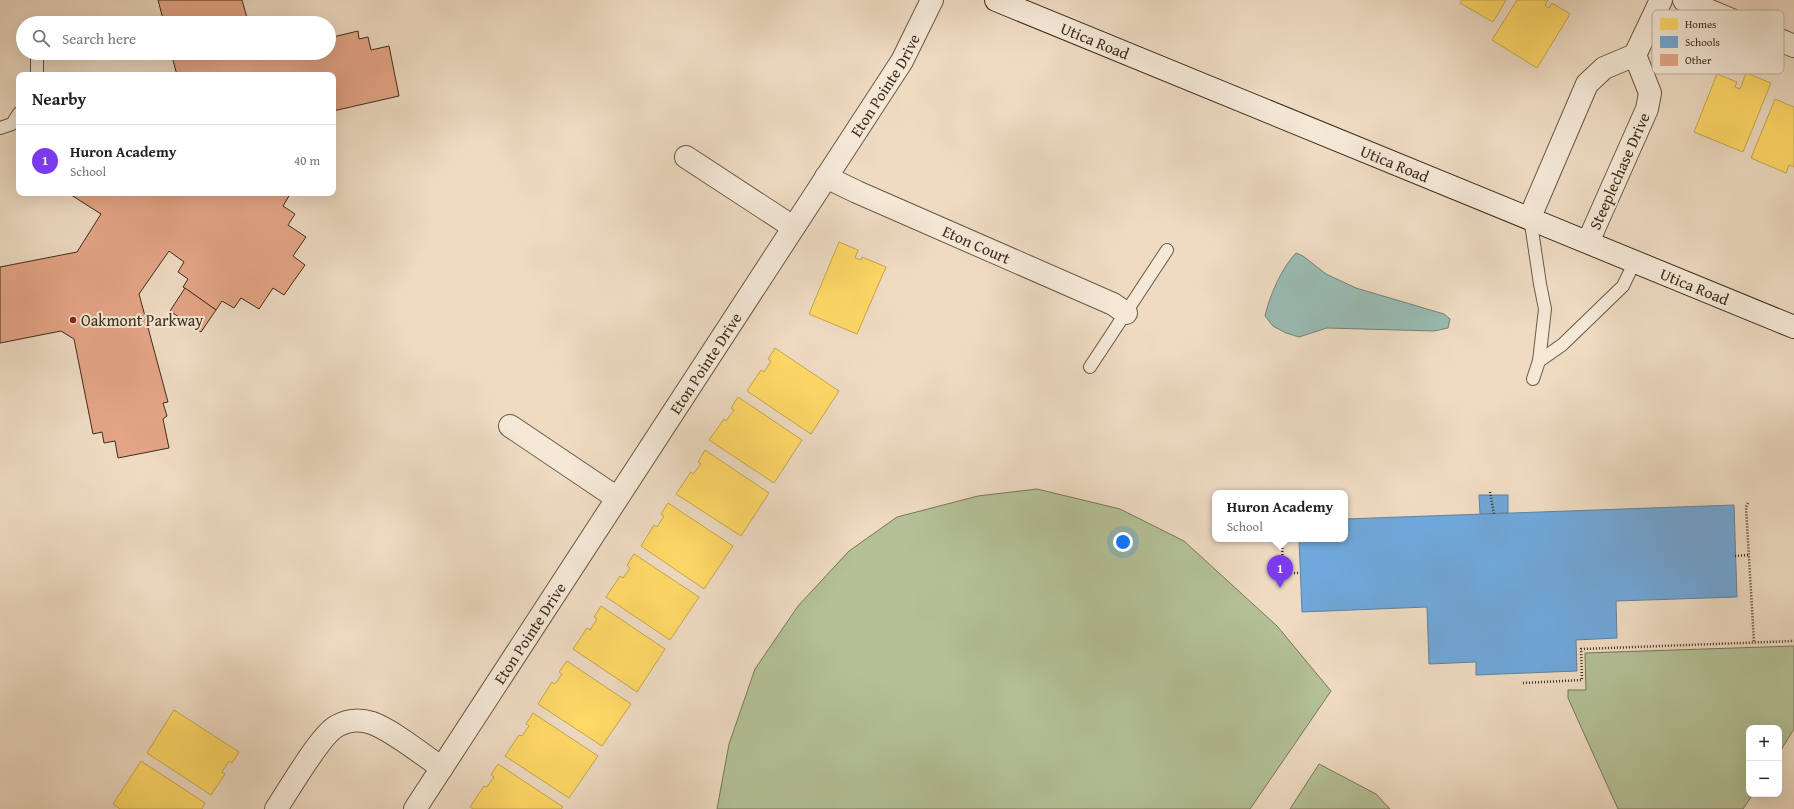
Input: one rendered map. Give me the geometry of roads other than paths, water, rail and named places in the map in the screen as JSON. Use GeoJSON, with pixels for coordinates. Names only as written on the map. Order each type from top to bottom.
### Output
{"type":"FeatureCollection","features":[{"type":"Feature","properties":{"kind":"street","name":"Eton Pointe Drive"},"geometry":{"type":"LineString","coordinates":[[415,809],[902,61],[932,0]]}},
{"type":"Feature","properties":{"kind":"street","name":"Utica Road"},"geometry":{"type":"LineString","coordinates":[[996,0],[1530,217],[1794,327]]}},
{"type":"Feature","properties":{"kind":"street"},"geometry":{"type":"LineString","coordinates":[[1655,10],[1660,0]]}},
{"type":"Feature","properties":{"kind":"street"},"geometry":{"type":"LineString","coordinates":[[1684,0],[1708,10]]}},
{"type":"Feature","properties":{"kind":"street"},"geometry":{"type":"LineString","coordinates":[[1530,217],[1587,84],[1604,68],[1635,55],[1652,18]]}},
{"type":"Feature","properties":{"kind":"street"},"geometry":{"type":"LineString","coordinates":[[1784,42],[1794,46]]}},
{"type":"Feature","properties":{"kind":"street","name":"Steeplechase Drive"},"geometry":{"type":"LineString","coordinates":[[1588,242],[1647,109],[1650,93],[1635,55]]}},
{"type":"Feature","properties":{"kind":"street"},"geometry":{"type":"LineString","coordinates":[[686,157],[793,227]]}},
{"type":"Feature","properties":{"kind":"street","name":"Eton Court"},"geometry":{"type":"LineString","coordinates":[[826,177],[1113,304],[1126,313]]}},
{"type":"Feature","properties":{"kind":"street"},"geometry":{"type":"LineString","coordinates":[[510,426],[617,498]]}},
{"type":"Feature","properties":{"kind":"street"},"geometry":{"type":"LineString","coordinates":[[276,809],[323,738],[336,726],[354,720],[372,723],[388,731],[442,768]]}},
{"type":"Feature","properties":{"kind":"lane"},"geometry":{"type":"LineString","coordinates":[[37,60],[37,72]]}},
{"type":"Feature","properties":{"kind":"lane"},"geometry":{"type":"LineString","coordinates":[[0,128],[12,124],[16,118]]}},
{"type":"Feature","properties":{"kind":"lane"},"geometry":{"type":"LineString","coordinates":[[1530,217],[1545,309],[1539,361],[1533,379]]}},
{"type":"Feature","properties":{"kind":"lane"},"geometry":{"type":"LineString","coordinates":[[1090,367],[1167,250]]}},
{"type":"Feature","properties":{"kind":"lane"},"geometry":{"type":"LineString","coordinates":[[1539,361],[1562,345],[1587,319],[1607,303],[1623,286],[1635,261]]}},
{"type":"Feature","properties":{"kind":"water"},"geometry":{"type":"Polygon","coordinates":[[[1296,253],[1303,256],[1326,274],[1356,288],[1444,314],[1450,319],[1448,328],[1434,331],[1327,328],[1299,337],[1286,333],[1273,326],[1265,316],[1277,283],[1286,266],[1296,253]]]}},
{"type":"Feature","properties":{"kind":"place","name":"Oakmont Parkway"},"geometry":{"type":"Point","coordinates":[73,320]}},
{"type":"Feature","properties":{"kind":"place","name":"Huron Academy"},"geometry":{"type":"Point","coordinates":[1280,588]}}]}
